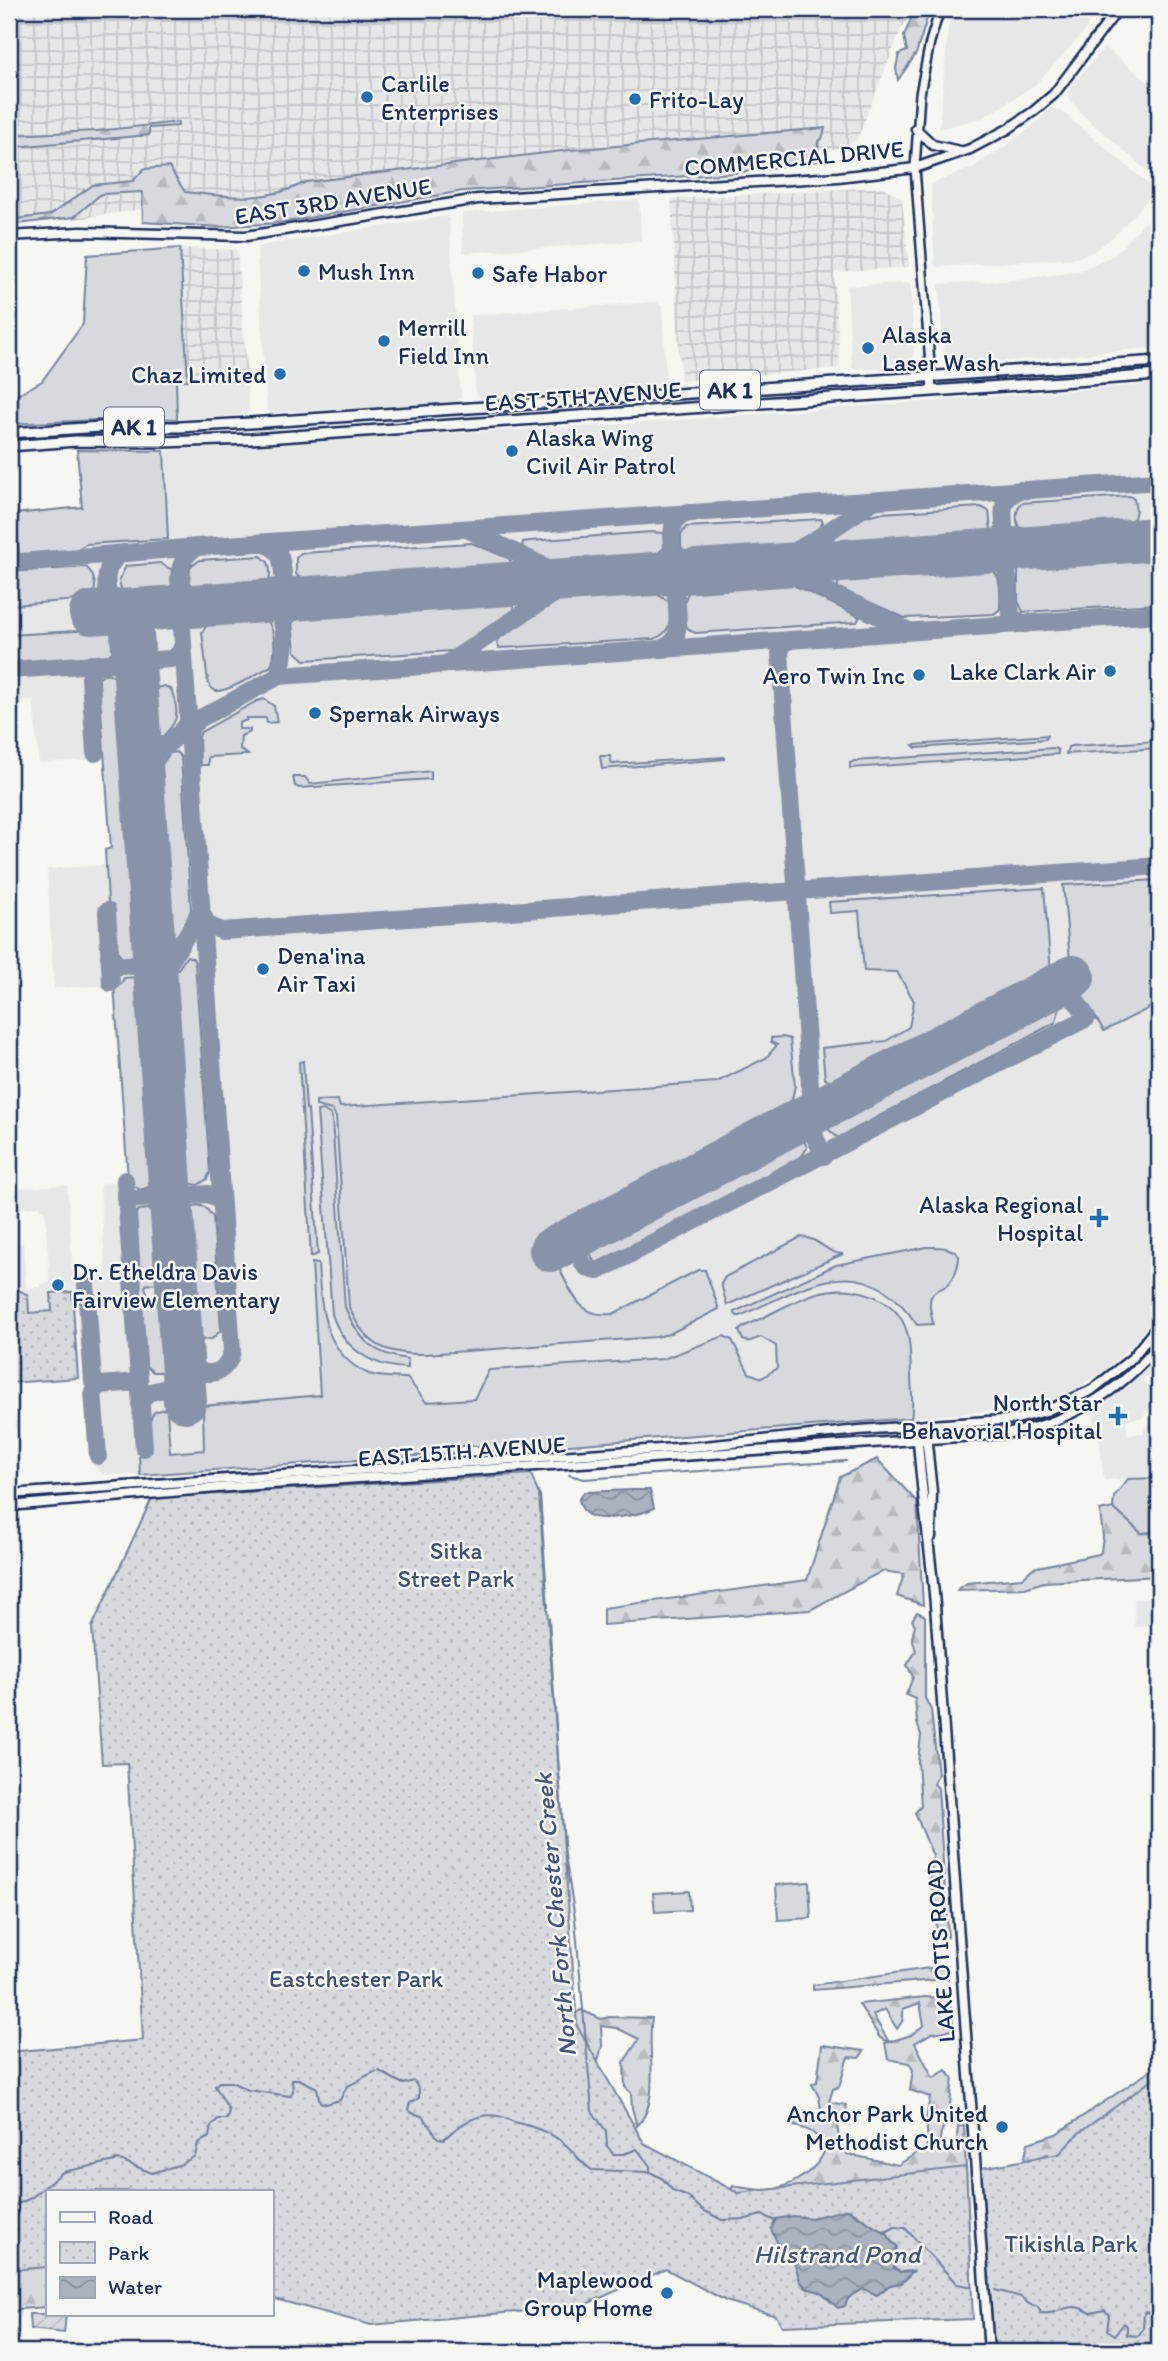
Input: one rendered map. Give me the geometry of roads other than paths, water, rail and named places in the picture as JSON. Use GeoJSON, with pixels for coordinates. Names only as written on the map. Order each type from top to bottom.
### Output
{"type":"FeatureCollection","features":[{"type":"Feature","properties":{"kind":"highway","name":"EAST 5TH AVENUE"},"geometry":{"type":"LineString","coordinates":[[9,433],[101,427],[180,427],[250,423],[1159,361]]}},
{"type":"Feature","properties":{"kind":"highway","name":"EAST 5TH AVENUE"},"geometry":{"type":"LineString","coordinates":[[9,446],[85,441],[251,439],[1159,375]]}},
{"type":"Feature","properties":{"kind":"main road","name":"COMMERCIAL DRIVE"},"geometry":{"type":"LineString","coordinates":[[663,187],[834,178],[915,169],[963,152],[1008,129],[1054,94],[1118,9]]}},
{"type":"Feature","properties":{"kind":"main road"},"geometry":{"type":"LineString","coordinates":[[916,129],[939,148],[963,152]]}},
{"type":"Feature","properties":{"kind":"main road","name":"EAST 3RD AVENUE"},"geometry":{"type":"LineString","coordinates":[[9,236],[80,232],[246,236],[454,202],[663,187]]}},
{"type":"Feature","properties":{"kind":"main road","name":"EAST 15TH AVENUE"},"geometry":{"type":"LineString","coordinates":[[9,1494],[690,1447],[921,1425],[1017,1419],[1077,1399],[1132,1358],[1159,1324]]}},
{"type":"Feature","properties":{"kind":"main road","name":"EAST 15TH AVENUE"},"geometry":{"type":"LineString","coordinates":[[9,1506],[243,1486],[1017,1432],[1060,1417],[1111,1390],[1159,1345]]}},
{"type":"Feature","properties":{"kind":"main road","name":"LAKE OTIS ROAD"},"geometry":{"type":"LineString","coordinates":[[921,1425],[928,1440],[932,1492],[931,1547],[989,2352]]}},
{"type":"Feature","properties":{"kind":"main road","name":"LAKE OTIS ROAD"},"geometry":{"type":"LineString","coordinates":[[921,1425],[918,1441],[924,1513],[931,1547]]}},
{"type":"Feature","properties":{"kind":"street"},"geometry":{"type":"LineString","coordinates":[[932,390],[915,169],[916,129],[930,42],[940,9]]}},
{"type":"Feature","properties":{"kind":"water"},"geometry":{"type":"Polygon","coordinates":[[[650,1490],[654,1508],[630,1515],[601,1518],[587,1514],[579,1499],[584,1492],[650,1490]]]}},
{"type":"Feature","properties":{"kind":"water","name":"Hilstrand Pond"},"geometry":{"type":"Polygon","coordinates":[[[848,2209],[887,2233],[897,2246],[894,2268],[900,2272],[913,2271],[902,2283],[890,2285],[877,2295],[864,2289],[850,2297],[845,2306],[838,2308],[820,2292],[806,2288],[800,2281],[793,2258],[777,2242],[771,2229],[776,2219],[793,2216],[812,2218],[848,2209]]]}},
{"type":"Feature","properties":{"kind":"waterway","name":"North Fork Chester Creek"},"geometry":{"type":"LineString","coordinates":[[569,1475],[584,1479],[846,1461]]}},
{"type":"Feature","properties":{"kind":"waterway","name":"North Fork Chester Creek"},"geometry":{"type":"LineString","coordinates":[[540,1495],[548,1607]]}},
{"type":"Feature","properties":{"kind":"waterway","name":"North Fork Chester Creek"},"geometry":{"type":"LineString","coordinates":[[549,1618],[564,1849],[575,1919],[592,2111],[606,2131],[607,2146],[613,2154],[624,2154],[637,2149],[650,2166],[650,2171]]}},
{"type":"Feature","properties":{"kind":"waterway"},"geometry":{"type":"LineString","coordinates":[[9,2208],[31,2198],[63,2172],[120,2160],[152,2173],[182,2164],[195,2156],[198,2143],[209,2137],[211,2126],[218,2119],[227,2119],[229,2110],[215,2086],[219,2082],[231,2082],[248,2090],[290,2096],[293,2091],[292,2079],[299,2079],[317,2088],[320,2102],[326,2104],[340,2100],[347,2086],[379,2071],[403,2084],[414,2081],[419,2090],[419,2098],[410,2103],[408,2109],[422,2116],[438,2138],[444,2139],[476,2118],[500,2116],[554,2137],[592,2170],[650,2172],[663,2179],[673,2191],[688,2197],[703,2210],[722,2220],[762,2215],[775,2221]]}},
{"type":"Feature","properties":{"kind":"waterway"},"geometry":{"type":"LineString","coordinates":[[884,2233],[895,2227],[905,2228],[957,2284],[972,2287]]}},
{"type":"Feature","properties":{"kind":"waterway"},"geometry":{"type":"LineString","coordinates":[[995,2290],[1021,2297],[1038,2307],[1041,2313],[1070,2307],[1090,2313],[1105,2310],[1109,2316],[1107,2330],[1115,2335],[1124,2323],[1127,2326],[1127,2335],[1138,2336],[1143,2329],[1144,2312],[1151,2313],[1156,2324],[1159,2323]]}},
{"type":"Feature","properties":{"kind":"place","name":"Carlile Enterprises"},"geometry":{"type":"Point","coordinates":[367,97]}},
{"type":"Feature","properties":{"kind":"place","name":"Frito-Lay"},"geometry":{"type":"Point","coordinates":[635,99]}},
{"type":"Feature","properties":{"kind":"place","name":"Mush Inn"},"geometry":{"type":"Point","coordinates":[304,271]}},
{"type":"Feature","properties":{"kind":"place","name":"Safe Habor"},"geometry":{"type":"Point","coordinates":[478,273]}},
{"type":"Feature","properties":{"kind":"place","name":"Merrill Field Inn"},"geometry":{"type":"Point","coordinates":[384,341]}},
{"type":"Feature","properties":{"kind":"place","name":"Alaska Laser Wash"},"geometry":{"type":"Point","coordinates":[868,348]}},
{"type":"Feature","properties":{"kind":"place","name":"Chaz Limited"},"geometry":{"type":"Point","coordinates":[280,374]}},
{"type":"Feature","properties":{"kind":"place","name":"Alaska Wing Civil Air Patrol"},"geometry":{"type":"Point","coordinates":[512,451]}},
{"type":"Feature","properties":{"kind":"place","name":"Lake Clark Air"},"geometry":{"type":"Point","coordinates":[1110,671]}},
{"type":"Feature","properties":{"kind":"place","name":"Aero Twin Inc"},"geometry":{"type":"Point","coordinates":[919,675]}},
{"type":"Feature","properties":{"kind":"place","name":"Spernak Airways"},"geometry":{"type":"Point","coordinates":[315,713]}},
{"type":"Feature","properties":{"kind":"place","name":"Dena'ina Air Taxi"},"geometry":{"type":"Point","coordinates":[263,969]}},
{"type":"Feature","properties":{"kind":"place","name":"Alaska Regional Hospital"},"geometry":{"type":"Point","coordinates":[1099,1218]}},
{"type":"Feature","properties":{"kind":"place","name":"Dr. Etheldra Davis Fairview Elementary"},"geometry":{"type":"Point","coordinates":[58,1285]}},
{"type":"Feature","properties":{"kind":"place","name":"North Star Behavorial Hospital"},"geometry":{"type":"Point","coordinates":[1118,1416]}},
{"type":"Feature","properties":{"kind":"place","name":"Anchor Park United Methodist Church"},"geometry":{"type":"Point","coordinates":[1002,2127]}},
{"type":"Feature","properties":{"kind":"place","name":"Maplewood Group Home"},"geometry":{"type":"Point","coordinates":[667,2293]}},
{"type":"Feature","properties":{"kind":"park label","name":"Sitka Street Park"},"geometry":{"type":"Point","coordinates":[456,1564]}},
{"type":"Feature","properties":{"kind":"park label","name":"Eastchester Park"},"geometry":{"type":"Point","coordinates":[356,1978]}},
{"type":"Feature","properties":{"kind":"park label","name":"Tikishla Park"},"geometry":{"type":"Point","coordinates":[1071,2243]}}]}
